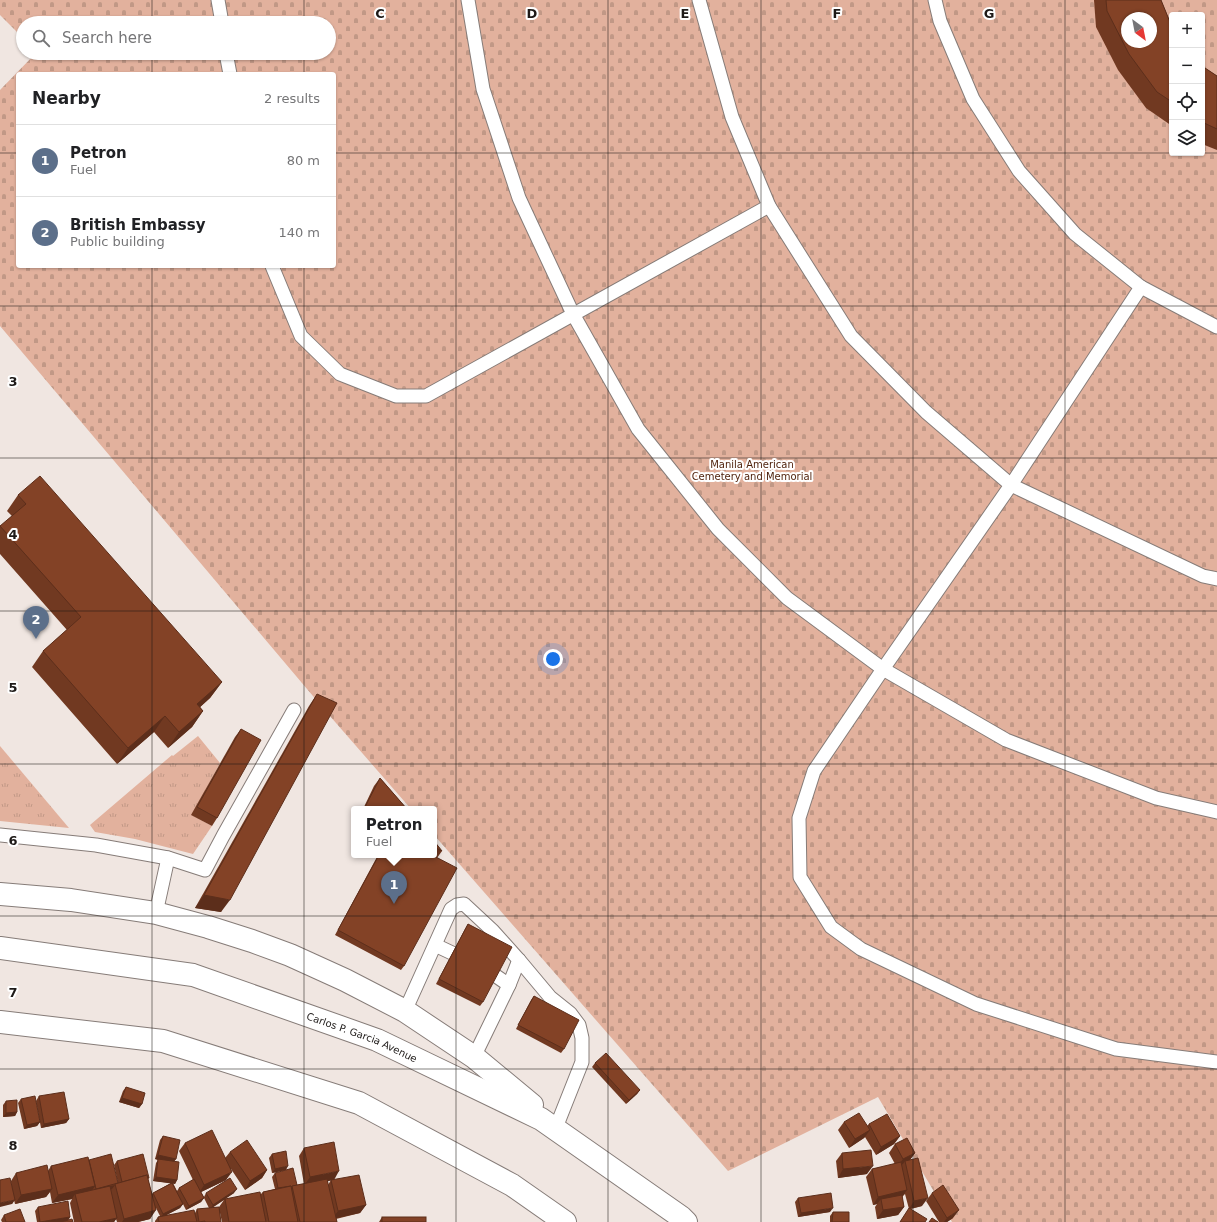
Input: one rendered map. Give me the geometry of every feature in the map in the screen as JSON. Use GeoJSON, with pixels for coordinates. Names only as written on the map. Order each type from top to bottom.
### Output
{"type":"FeatureCollection","features":[{"type":"Feature","properties":{"kind":"main road"},"geometry":{"type":"LineString","coordinates":[[0,894],[71,900],[156,913],[208,927],[290,955],[345,980],[405,1011],[474,1057],[579,1145]]}},
{"type":"Feature","properties":{"kind":"main road","name":"Carlos P. Garcia Avenue"},"geometry":{"type":"LineString","coordinates":[[0,948],[192,975],[377,1040],[542,1119],[686,1220]]}},
{"type":"Feature","properties":{"kind":"main road"},"geometry":{"type":"LineString","coordinates":[[0,1022],[163,1041],[359,1103],[512,1185],[565,1222]]}},
{"type":"Feature","properties":{"kind":"lane"},"geometry":{"type":"LineString","coordinates":[[218,0],[221,16]]}},
{"type":"Feature","properties":{"kind":"lane"},"geometry":{"type":"LineString","coordinates":[[468,0],[483,89],[518,198],[573,314],[638,429],[718,529],[787,598],[883,669],[1006,740],[1156,798],[1217,812]]}},
{"type":"Feature","properties":{"kind":"lane"},"geometry":{"type":"LineString","coordinates":[[699,0],[732,117],[769,206],[851,336],[926,412],[1011,485],[1203,576],[1217,579]]}},
{"type":"Feature","properties":{"kind":"lane"},"geometry":{"type":"LineString","coordinates":[[935,0],[940,21],[973,99],[1019,171],[1075,234],[1141,287],[1217,327]]}},
{"type":"Feature","properties":{"kind":"lane"},"geometry":{"type":"LineString","coordinates":[[227,60],[230,72]]}},
{"type":"Feature","properties":{"kind":"lane"},"geometry":{"type":"LineString","coordinates":[[273,268],[301,336],[340,374],[396,396],[426,396],[769,206]]}},
{"type":"Feature","properties":{"kind":"lane"},"geometry":{"type":"LineString","coordinates":[[1141,287],[1011,485],[814,771],[799,818],[800,877],[831,927],[861,949],[976,1004],[1116,1048],[1217,1062]]}},
{"type":"Feature","properties":{"kind":"lane"},"geometry":{"type":"LineString","coordinates":[[0,834],[96,844],[168,858],[205,870],[294,710]]}},
{"type":"Feature","properties":{"kind":"lane"},"geometry":{"type":"LineString","coordinates":[[156,913],[168,858]]}},
{"type":"Feature","properties":{"kind":"lane"},"geometry":{"type":"LineString","coordinates":[[405,1011],[451,909],[457,905],[464,904],[519,960],[550,997],[570,1013],[579,1025],[582,1038],[582,1062],[557,1125]]}},
{"type":"Feature","properties":{"kind":"lane"},"geometry":{"type":"LineString","coordinates":[[435,945],[452,953]]}},
{"type":"Feature","properties":{"kind":"lane"},"geometry":{"type":"LineString","coordinates":[[474,1057],[509,985],[519,960]]}},
{"type":"Feature","properties":{"kind":"lane"},"geometry":{"type":"LineString","coordinates":[[496,976],[509,985]]}},
{"type":"Feature","properties":{"kind":"green space","name":"Manila American Cemetery and Memorial"},"geometry":{"type":"Polygon","coordinates":[[[0,0],[1217,0],[1217,1222],[952,1222],[878,1097],[728,1171],[437,838],[437,806],[408,806],[329,715],[0,326],[0,90],[16,74],[16,268],[336,268],[336,72],[18,72],[29,60],[336,60],[336,16],[16,16],[16,31],[0,15],[0,0]]]}},
{"type":"Feature","properties":{"kind":"green space"},"geometry":{"type":"Polygon","coordinates":[[[198,736],[220,763],[192,815],[212,826],[193,854],[135,839],[95,832],[90,825],[172,755],[173,756],[198,736]]]}},
{"type":"Feature","properties":{"kind":"green space"},"geometry":{"type":"Polygon","coordinates":[[[0,746],[69,828],[0,821],[0,746]]]}},
{"type":"Feature","properties":{"kind":"building"},"geometry":{"type":"Polygon","coordinates":[[[1106,0],[1161,0],[1169,20],[1169,100],[1157,92],[1126,48],[1157,48],[1157,12],[1121,12],[1121,38],[1107,11],[1106,0]]]}},
{"type":"Feature","properties":{"kind":"building"},"geometry":{"type":"Polygon","coordinates":[[[1205,68],[1217,76],[1217,129],[1205,123],[1205,68]]]}},
{"type":"Feature","properties":{"kind":"building"},"geometry":{"type":"Polygon","coordinates":[[[40,476],[222,682],[197,704],[203,711],[179,732],[165,716],[128,748],[43,651],[81,617],[0,526],[26,504],[18,495],[40,476]]]}},
{"type":"Feature","properties":{"kind":"building"},"geometry":{"type":"Polygon","coordinates":[[[317,694],[337,703],[230,900],[204,895],[317,694]]]}},
{"type":"Feature","properties":{"kind":"building"},"geometry":{"type":"Polygon","coordinates":[[[241,729],[261,740],[217,818],[197,807],[241,729]]]}},
{"type":"Feature","properties":{"kind":"building"},"geometry":{"type":"Polygon","coordinates":[[[380,778],[404,806],[366,806],[380,778]]]}},
{"type":"Feature","properties":{"kind":"building"},"geometry":{"type":"Polygon","coordinates":[[[377,858],[437,858],[457,868],[404,966],[338,930],[377,858]]]}},
{"type":"Feature","properties":{"kind":"building"},"geometry":{"type":"Polygon","coordinates":[[[468,924],[512,947],[483,1002],[439,979],[468,924]]]}},
{"type":"Feature","properties":{"kind":"building"},"geometry":{"type":"Polygon","coordinates":[[[534,996],[579,1020],[564,1049],[518,1025],[534,996]]]}},
{"type":"Feature","properties":{"kind":"building"},"geometry":{"type":"Polygon","coordinates":[[[606,1053],[640,1090],[629,1100],[595,1063],[606,1053]]]}},
{"type":"Feature","properties":{"kind":"building"},"geometry":{"type":"Polygon","coordinates":[[[126,1087],[145,1093],[142,1104],[122,1098],[126,1087]]]}},
{"type":"Feature","properties":{"kind":"building"},"geometry":{"type":"Polygon","coordinates":[[[64,1092],[69,1119],[44,1124],[39,1096],[64,1092]]]}},
{"type":"Feature","properties":{"kind":"building"},"geometry":{"type":"Polygon","coordinates":[[[35,1096],[40,1122],[27,1125],[21,1099],[35,1096]]]}},
{"type":"Feature","properties":{"kind":"building"},"geometry":{"type":"Polygon","coordinates":[[[17,1100],[17,1112],[6,1113],[6,1101],[17,1100]]]}},
{"type":"Feature","properties":{"kind":"building"},"geometry":{"type":"Polygon","coordinates":[[[859,1113],[870,1130],[855,1139],[844,1122],[859,1113]]]}},
{"type":"Feature","properties":{"kind":"building"},"geometry":{"type":"Polygon","coordinates":[[[887,1114],[900,1136],[881,1147],[869,1124],[887,1114]]]}},
{"type":"Feature","properties":{"kind":"building"},"geometry":{"type":"Polygon","coordinates":[[[212,1130],[232,1172],[204,1185],[185,1143],[212,1130]]]}},
{"type":"Feature","properties":{"kind":"building"},"geometry":{"type":"Polygon","coordinates":[[[163,1136],[180,1140],[176,1159],[158,1155],[163,1136]]]}},
{"type":"Feature","properties":{"kind":"building"},"geometry":{"type":"Polygon","coordinates":[[[907,1138],[915,1153],[903,1159],[895,1144],[907,1138]]]}},
{"type":"Feature","properties":{"kind":"building"},"geometry":{"type":"Polygon","coordinates":[[[247,1140],[267,1170],[250,1181],[230,1152],[247,1140]]]}},
{"type":"Feature","properties":{"kind":"building"},"geometry":{"type":"Polygon","coordinates":[[[334,1142],[339,1171],[310,1177],[304,1148],[334,1142]]]}},
{"type":"Feature","properties":{"kind":"building"},"geometry":{"type":"Polygon","coordinates":[[[871,1150],[873,1166],[843,1169],[842,1153],[871,1150]]]}},
{"type":"Feature","properties":{"kind":"building"},"geometry":{"type":"Polygon","coordinates":[[[286,1151],[288,1166],[275,1169],[272,1154],[286,1151]]]}},
{"type":"Feature","properties":{"kind":"building"},"geometry":{"type":"Polygon","coordinates":[[[111,1154],[118,1183],[96,1189],[89,1160],[111,1154]]]}},
{"type":"Feature","properties":{"kind":"building"},"geometry":{"type":"Polygon","coordinates":[[[143,1154],[149,1178],[147,1175],[122,1182],[117,1161],[143,1154]]]}},
{"type":"Feature","properties":{"kind":"building"},"geometry":{"type":"Polygon","coordinates":[[[88,1157],[95,1186],[58,1195],[51,1166],[88,1157]]]}},
{"type":"Feature","properties":{"kind":"building"},"geometry":{"type":"Polygon","coordinates":[[[918,1158],[928,1198],[914,1201],[905,1161],[918,1158]]]}},
{"type":"Feature","properties":{"kind":"building"},"geometry":{"type":"Polygon","coordinates":[[[158,1159],[179,1162],[177,1180],[156,1177],[158,1159]]]}},
{"type":"Feature","properties":{"kind":"building"},"geometry":{"type":"Polygon","coordinates":[[[901,1162],[907,1190],[878,1197],[872,1169],[901,1162]]]}},
{"type":"Feature","properties":{"kind":"building"},"geometry":{"type":"Polygon","coordinates":[[[47,1165],[52,1189],[21,1195],[16,1173],[47,1165]]]}},
{"type":"Feature","properties":{"kind":"building"},"geometry":{"type":"Polygon","coordinates":[[[293,1168],[297,1185],[278,1188],[275,1173],[293,1168]]]}},
{"type":"Feature","properties":{"kind":"building"},"geometry":{"type":"Polygon","coordinates":[[[147,1175],[156,1210],[124,1219],[115,1184],[147,1175]]]}},
{"type":"Feature","properties":{"kind":"building"},"geometry":{"type":"Polygon","coordinates":[[[359,1175],[366,1205],[338,1211],[331,1180],[359,1175]]]}},
{"type":"Feature","properties":{"kind":"building"},"geometry":{"type":"Polygon","coordinates":[[[10,1178],[15,1200],[0,1203],[0,1180],[10,1178]]]}},
{"type":"Feature","properties":{"kind":"building"},"geometry":{"type":"Polygon","coordinates":[[[230,1178],[237,1189],[213,1205],[206,1193],[230,1178]]]}},
{"type":"Feature","properties":{"kind":"building"},"geometry":{"type":"Polygon","coordinates":[[[194,1179],[204,1198],[189,1206],[179,1188],[194,1179]]]}},
{"type":"Feature","properties":{"kind":"building"},"geometry":{"type":"Polygon","coordinates":[[[327,1179],[337,1222],[300,1222],[292,1186],[327,1179]]]}},
{"type":"Feature","properties":{"kind":"building"},"geometry":{"type":"Polygon","coordinates":[[[172,1183],[183,1204],[163,1214],[153,1193],[172,1183]]]}},
{"type":"Feature","properties":{"kind":"building"},"geometry":{"type":"Polygon","coordinates":[[[943,1185],[959,1210],[947,1218],[932,1193],[943,1185]]]}},
{"type":"Feature","properties":{"kind":"building"},"geometry":{"type":"Polygon","coordinates":[[[110,1186],[117,1218],[99,1222],[82,1222],[75,1194],[110,1186]]]}},
{"type":"Feature","properties":{"kind":"building"},"geometry":{"type":"Polygon","coordinates":[[[291,1186],[298,1222],[269,1222],[263,1192],[291,1186]]]}},
{"type":"Feature","properties":{"kind":"building"},"geometry":{"type":"Polygon","coordinates":[[[260,1192],[266,1222],[229,1222],[225,1199],[260,1192]]]}},
{"type":"Feature","properties":{"kind":"building"},"geometry":{"type":"Polygon","coordinates":[[[831,1193],[833,1208],[801,1213],[798,1198],[831,1193]]]}},
{"type":"Feature","properties":{"kind":"building"},"geometry":{"type":"Polygon","coordinates":[[[902,1195],[904,1207],[883,1210],[881,1199],[902,1195]]]}},
{"type":"Feature","properties":{"kind":"building"},"geometry":{"type":"Polygon","coordinates":[[[68,1201],[70,1217],[40,1222],[38,1207],[68,1201]]]}},
{"type":"Feature","properties":{"kind":"building"},"geometry":{"type":"Polygon","coordinates":[[[219,1207],[221,1222],[199,1222],[197,1209],[219,1207]]]}},
{"type":"Feature","properties":{"kind":"building"},"geometry":{"type":"Polygon","coordinates":[[[909,1208],[927,1219],[925,1222],[900,1222],[909,1208]]]}},
{"type":"Feature","properties":{"kind":"building"},"geometry":{"type":"Polygon","coordinates":[[[20,1209],[25,1222],[6,1222],[4,1215],[20,1209]]]}},
{"type":"Feature","properties":{"kind":"building"},"geometry":{"type":"Polygon","coordinates":[[[194,1210],[197,1222],[159,1222],[158,1217],[194,1210]]]}},
{"type":"Feature","properties":{"kind":"building"},"geometry":{"type":"Polygon","coordinates":[[[833,1212],[849,1212],[849,1222],[832,1222],[833,1212]]]}},
{"type":"Feature","properties":{"kind":"building"},"geometry":{"type":"Polygon","coordinates":[[[382,1217],[426,1217],[426,1222],[382,1222],[382,1217]]]}},
{"type":"Feature","properties":{"kind":"building"},"geometry":{"type":"Polygon","coordinates":[[[932,1218],[938,1222],[929,1222],[932,1218]]]}},
{"type":"Feature","properties":{"kind":"building"},"geometry":{"type":"Polygon","coordinates":[[[72,1219],[73,1222],[61,1222],[72,1219]]]}},
{"type":"Feature","properties":{"kind":"place","name":"British Embassy"},"geometry":{"type":"Point","coordinates":[36,639]}},
{"type":"Feature","properties":{"kind":"place","name":"Petron"},"geometry":{"type":"Point","coordinates":[394,904]}}]}
